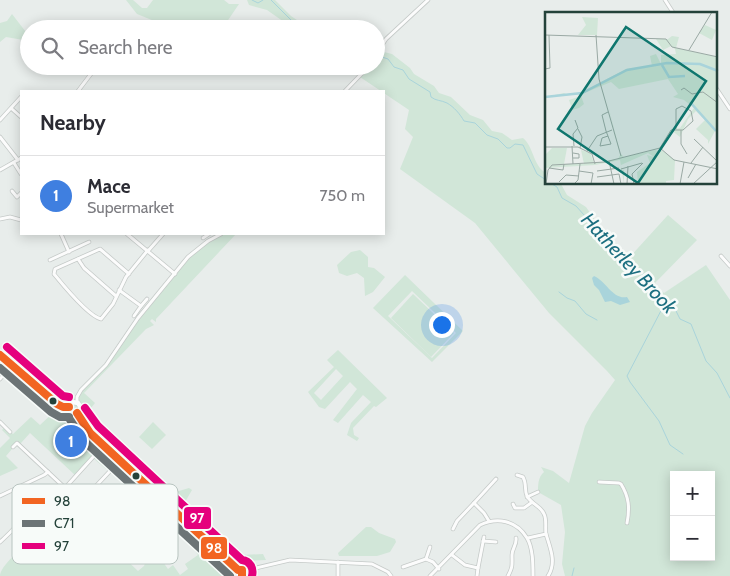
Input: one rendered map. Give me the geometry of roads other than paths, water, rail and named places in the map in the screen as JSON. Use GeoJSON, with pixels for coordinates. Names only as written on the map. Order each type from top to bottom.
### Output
{"type":"FeatureCollection","features":[{"type":"Feature","properties":{"kind":"street"},"geometry":{"type":"LineString","coordinates":[[385,41],[428,0]]}},
{"type":"Feature","properties":{"kind":"street"},"geometry":{"type":"LineString","coordinates":[[665,0],[673,12]]}},
{"type":"Feature","properties":{"kind":"street"},"geometry":{"type":"LineString","coordinates":[[79,90],[90,75]]}},
{"type":"Feature","properties":{"kind":"street"},"geometry":{"type":"LineString","coordinates":[[346,90],[360,75]]}},
{"type":"Feature","properties":{"kind":"street"},"geometry":{"type":"LineString","coordinates":[[718,91],[730,109]]}},
{"type":"Feature","properties":{"kind":"street"},"geometry":{"type":"LineString","coordinates":[[0,120],[20,98]]}},
{"type":"Feature","properties":{"kind":"street"},"geometry":{"type":"LineString","coordinates":[[12,109],[20,117]]}},
{"type":"Feature","properties":{"kind":"street"},"geometry":{"type":"LineString","coordinates":[[0,137],[20,159],[0,170]]}},
{"type":"Feature","properties":{"kind":"street"},"geometry":{"type":"LineString","coordinates":[[14,163],[20,172]]}},
{"type":"Feature","properties":{"kind":"street"},"geometry":{"type":"LineString","coordinates":[[12,191],[17,197],[20,194]]}},
{"type":"Feature","properties":{"kind":"street"},"geometry":{"type":"LineString","coordinates":[[0,219],[10,217],[20,220]]}},
{"type":"Feature","properties":{"kind":"street"},"geometry":{"type":"LineString","coordinates":[[61,235],[69,252]]}},
{"type":"Feature","properties":{"kind":"street"},"geometry":{"type":"LineString","coordinates":[[128,235],[175,274]]}},
{"type":"Feature","properties":{"kind":"street"},"geometry":{"type":"LineString","coordinates":[[129,274],[100,249],[54,269],[54,274],[77,299],[96,317],[101,319],[129,274],[162,235]]}},
{"type":"Feature","properties":{"kind":"street"},"geometry":{"type":"LineString","coordinates":[[204,238],[208,235]]}},
{"type":"Feature","properties":{"kind":"street"},"geometry":{"type":"LineString","coordinates":[[77,413],[81,406],[77,402],[76,397],[106,365],[138,318],[196,250],[219,235]]}},
{"type":"Feature","properties":{"kind":"street"},"geometry":{"type":"LineString","coordinates":[[50,260],[89,242]]}},
{"type":"Feature","properties":{"kind":"street"},"geometry":{"type":"LineString","coordinates":[[721,256],[730,266]]}},
{"type":"Feature","properties":{"kind":"street"},"geometry":{"type":"LineString","coordinates":[[78,259],[84,268],[116,296]]}},
{"type":"Feature","properties":{"kind":"street"},"geometry":{"type":"LineString","coordinates":[[119,290],[141,306]]}},
{"type":"Feature","properties":{"kind":"street"},"geometry":{"type":"LineString","coordinates":[[134,316],[147,299]]}},
{"type":"Feature","properties":{"kind":"street"},"geometry":{"type":"LineString","coordinates":[[0,355],[57,404],[69,407]]}},
{"type":"Feature","properties":{"kind":"street"},"geometry":{"type":"LineString","coordinates":[[0,380],[12,365]]}},
{"type":"Feature","properties":{"kind":"street"},"geometry":{"type":"LineString","coordinates":[[0,367],[4,374],[23,384],[46,403]]}},
{"type":"Feature","properties":{"kind":"street"},"geometry":{"type":"LineString","coordinates":[[69,407],[72,402],[77,402]]}},
{"type":"Feature","properties":{"kind":"street"},"geometry":{"type":"LineString","coordinates":[[69,407],[72,413],[77,413],[86,428],[104,446],[146,484]]}},
{"type":"Feature","properties":{"kind":"street"},"geometry":{"type":"LineString","coordinates":[[0,422],[7,425],[10,432]]}},
{"type":"Feature","properties":{"kind":"street"},"geometry":{"type":"LineString","coordinates":[[13,448],[16,441],[61,484]]}},
{"type":"Feature","properties":{"kind":"street"},"geometry":{"type":"LineString","coordinates":[[69,484],[104,446]]}},
{"type":"Feature","properties":{"kind":"street"},"geometry":{"type":"LineString","coordinates":[[98,484],[111,470],[108,468]]}},
{"type":"Feature","properties":{"kind":"street"},"geometry":{"type":"LineString","coordinates":[[25,484],[48,472]]}},
{"type":"Feature","properties":{"kind":"street"},"geometry":{"type":"LineString","coordinates":[[517,475],[524,475],[527,497],[532,503],[543,510],[546,516],[544,524],[553,562],[552,570],[548,576]]}},
{"type":"Feature","properties":{"kind":"street"},"geometry":{"type":"LineString","coordinates":[[599,482],[619,482],[621,484],[629,502],[627,523]]}},
{"type":"Feature","properties":{"kind":"street"},"geometry":{"type":"LineString","coordinates":[[453,526],[495,483]]}},
{"type":"Feature","properties":{"kind":"street"},"geometry":{"type":"LineString","coordinates":[[0,496],[12,490]]}},
{"type":"Feature","properties":{"kind":"street"},"geometry":{"type":"LineString","coordinates":[[527,497],[538,492]]}},
{"type":"Feature","properties":{"kind":"street"},"geometry":{"type":"LineString","coordinates":[[474,503],[489,521]]}},
{"type":"Feature","properties":{"kind":"street"},"geometry":{"type":"LineString","coordinates":[[514,507],[524,508],[532,503]]}},
{"type":"Feature","properties":{"kind":"street"},"geometry":{"type":"LineString","coordinates":[[178,513],[241,572]]}},
{"type":"Feature","properties":{"kind":"street"},"geometry":{"type":"LineString","coordinates":[[430,576],[439,569],[480,525],[498,520],[517,526],[528,538],[532,552],[533,576]]}},
{"type":"Feature","properties":{"kind":"street"},"geometry":{"type":"LineString","coordinates":[[0,542],[12,531]]}},
{"type":"Feature","properties":{"kind":"street"},"geometry":{"type":"LineString","coordinates":[[528,538],[546,534]]}},
{"type":"Feature","properties":{"kind":"street"},"geometry":{"type":"LineString","coordinates":[[477,576],[484,539],[496,542]]}},
{"type":"Feature","properties":{"kind":"street"},"geometry":{"type":"LineString","coordinates":[[508,576],[513,568],[512,555],[518,540]]}},
{"type":"Feature","properties":{"kind":"street"},"geometry":{"type":"LineString","coordinates":[[407,568],[426,559],[430,546]]}},
{"type":"Feature","properties":{"kind":"street"},"geometry":{"type":"LineString","coordinates":[[452,555],[465,565],[478,568]]}},
{"type":"Feature","properties":{"kind":"street"},"geometry":{"type":"LineString","coordinates":[[426,559],[433,562],[439,569]]}},
{"type":"Feature","properties":{"kind":"street"},"geometry":{"type":"LineString","coordinates":[[237,576],[236,573],[290,560],[372,564],[380,567],[391,576]]}},
{"type":"Feature","properties":{"kind":"street"},"geometry":{"type":"LineString","coordinates":[[338,562],[338,576]]}},
{"type":"Feature","properties":{"kind":"water"},"geometry":{"type":"Polygon","coordinates":[[[594,276],[618,296],[627,297],[630,302],[620,305],[611,301],[605,302],[594,285],[592,278],[594,276]]]}},
{"type":"Feature","properties":{"kind":"waterway","name":"Hatherley Brook"},"geometry":{"type":"LineString","coordinates":[[252,0],[258,3],[263,0]]}},
{"type":"Feature","properties":{"kind":"waterway","name":"Hatherley Brook"},"geometry":{"type":"LineString","coordinates":[[271,0],[291,20]]}},
{"type":"Feature","properties":{"kind":"waterway","name":"Hatherley Brook"},"geometry":{"type":"LineString","coordinates":[[385,58],[394,67],[403,70],[409,79],[430,92],[431,97],[450,105],[464,121],[475,123],[487,135],[498,139],[507,148],[515,144],[523,145],[537,174],[545,179]]}},
{"type":"Feature","properties":{"kind":"waterway","name":"Hatherley Brook"},"geometry":{"type":"LineString","coordinates":[[554,185],[557,187],[562,198],[576,206],[618,251],[622,261],[640,271],[665,303],[675,309],[680,319],[691,324],[706,361],[717,373],[730,398]]}},
{"type":"Feature","properties":{"kind":"waterway"},"geometry":{"type":"LineString","coordinates":[[559,292],[575,301],[586,314],[597,320]]}},
{"type":"Feature","properties":{"kind":"waterway"},"geometry":{"type":"LineString","coordinates":[[665,303],[627,376],[659,421],[670,445],[683,454]]}},
{"type":"Feature","properties":{"kind":"waterway"},"geometry":{"type":"LineString","coordinates":[[572,576],[574,568]]}},
{"type":"Feature","properties":{"kind":"place","name":"Mace"},"geometry":{"type":"Point","coordinates":[71,441]}}]}
